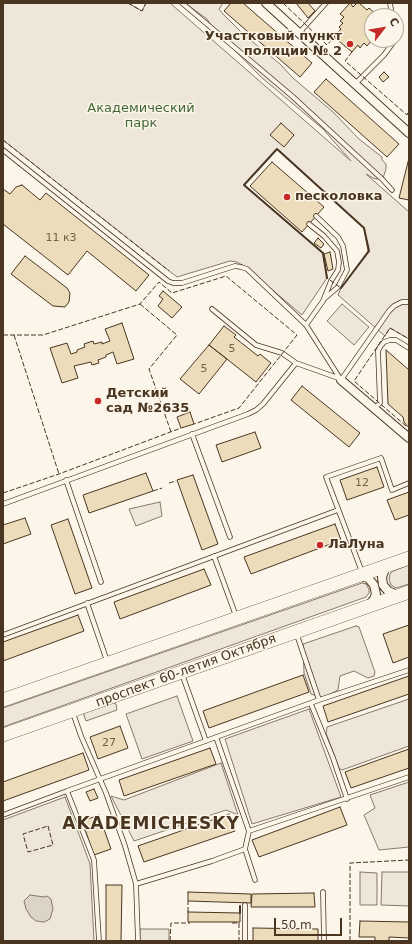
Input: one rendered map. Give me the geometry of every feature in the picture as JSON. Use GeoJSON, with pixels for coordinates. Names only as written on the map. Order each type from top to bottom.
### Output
{"type":"FeatureCollection","features":[{"type":"Feature","properties":{"kind":"main road"},"geometry":{"type":"LineString","coordinates":[[3,700],[409,558]]}},
{"type":"Feature","properties":{"kind":"main road","name":"проспект 60-летия Октября"},"geometry":{"type":"LineString","coordinates":[[3,735],[406,593]]}},
{"type":"Feature","properties":{"kind":"street"},"geometry":{"type":"LineString","coordinates":[[266,3],[409,133]]}},
{"type":"Feature","properties":{"kind":"street"},"geometry":{"type":"LineString","coordinates":[[341,380],[378,406],[409,438]]}},
{"type":"Feature","properties":{"kind":"street","name":"проспект 60-летия Октября"},"geometry":{"type":"LineString","coordinates":[[391,564],[385,570],[382,577],[383,585],[388,591],[395,594],[406,593]]}},
{"type":"Feature","properties":{"kind":"street"},"geometry":{"type":"LineString","coordinates":[[361,575],[368,578],[374,585],[376,594],[368,606]]}},
{"type":"Feature","properties":{"kind":"lane"},"geometry":{"type":"LineString","coordinates":[[182,3],[292,96],[392,190]]}},
{"type":"Feature","properties":{"kind":"lane"},"geometry":{"type":"LineString","coordinates":[[299,33],[326,3]]}},
{"type":"Feature","properties":{"kind":"lane"},"geometry":{"type":"LineString","coordinates":[[355,84],[389,48]]}},
{"type":"Feature","properties":{"kind":"lane"},"geometry":{"type":"LineString","coordinates":[[3,150],[168,281],[173,283],[182,283],[235,266],[247,269],[306,325],[341,380]]}},
{"type":"Feature","properties":{"kind":"lane"},"geometry":{"type":"LineString","coordinates":[[316,216],[338,237],[343,246],[347,270],[338,287],[323,301]]}},
{"type":"Feature","properties":{"kind":"lane"},"geometry":{"type":"LineString","coordinates":[[306,325],[323,301],[338,270],[337,251],[324,236],[309,224]]}},
{"type":"Feature","properties":{"kind":"lane"},"geometry":{"type":"LineString","coordinates":[[341,380],[389,311],[402,302],[409,302]]}},
{"type":"Feature","properties":{"kind":"lane"},"geometry":{"type":"LineString","coordinates":[[212,309],[256,345],[282,353],[296,363],[341,380]]}},
{"type":"Feature","properties":{"kind":"lane"},"geometry":{"type":"LineString","coordinates":[[378,406],[378,351],[380,346],[384,342],[396,340],[409,348]]}},
{"type":"Feature","properties":{"kind":"lane"},"geometry":{"type":"LineString","coordinates":[[3,504],[256,410],[296,363]]}},
{"type":"Feature","properties":{"kind":"lane"},"geometry":{"type":"LineString","coordinates":[[192,434],[230,537]]}},
{"type":"Feature","properties":{"kind":"lane"},"geometry":{"type":"LineString","coordinates":[[361,575],[326,477],[380,458],[392,490],[409,483]]}},
{"type":"Feature","properties":{"kind":"lane"},"geometry":{"type":"LineString","coordinates":[[66,480],[101,582]]}},
{"type":"Feature","properties":{"kind":"lane"},"geometry":{"type":"LineString","coordinates":[[3,635],[338,510]]}},
{"type":"Feature","properties":{"kind":"lane"},"geometry":{"type":"LineString","coordinates":[[214,556],[237,618]]}},
{"type":"Feature","properties":{"kind":"lane"},"geometry":{"type":"LineString","coordinates":[[86,603],[108,664]]}},
{"type":"Feature","properties":{"kind":"lane"},"geometry":{"type":"LineString","coordinates":[[296,632],[320,700]]}},
{"type":"Feature","properties":{"kind":"lane"},"geometry":{"type":"LineString","coordinates":[[3,815],[320,700],[409,670]]}},
{"type":"Feature","properties":{"kind":"lane"},"geometry":{"type":"LineString","coordinates":[[182,672],[206,741]]}},
{"type":"Feature","properties":{"kind":"lane"},"geometry":{"type":"LineString","coordinates":[[311,704],[333,758],[347,799]]}},
{"type":"Feature","properties":{"kind":"lane"},"geometry":{"type":"LineString","coordinates":[[72,711],[100,779],[125,846],[136,884],[138,941]]}},
{"type":"Feature","properties":{"kind":"lane"},"geometry":{"type":"LineString","coordinates":[[216,738],[249,831],[245,849],[255,880]]}},
{"type":"Feature","properties":{"kind":"lane"},"geometry":{"type":"LineString","coordinates":[[249,831],[409,777]]}},
{"type":"Feature","properties":{"kind":"lane"},"geometry":{"type":"LineString","coordinates":[[68,791],[94,860],[99,941]]}},
{"type":"Feature","properties":{"kind":"lane"},"geometry":{"type":"LineString","coordinates":[[136,884],[212,861],[245,849]]}},
{"type":"Feature","properties":{"kind":"lane"},"geometry":{"type":"LineString","coordinates":[[323,892],[324,941]]}},
{"type":"Feature","properties":{"kind":"lane"},"geometry":{"type":"LineString","coordinates":[[245,905],[245,941]]}},
{"type":"Feature","properties":{"kind":"green space","name":"Академический парк"},"geometry":{"type":"Polygon","coordinates":[[[3,3],[128,3],[142,11],[146,3],[170,3],[351,161],[323,129],[261,77],[212,27],[207,19],[185,3],[223,3],[219,9],[243,34],[280,64],[293,78],[333,112],[359,139],[382,157],[382,160],[386,164],[383,178],[377,179],[366,174],[409,212],[409,339],[390,328],[385,336],[338,295],[341,288],[368,251],[364,228],[277,149],[244,185],[323,253],[327,278],[302,315],[244,266],[237,262],[230,261],[177,277],[3,140],[3,3]]]}},
{"type":"Feature","properties":{"kind":"green space"},"geometry":{"type":"Polygon","coordinates":[[[160,502],[162,516],[136,526],[129,509],[160,502]]]}},
{"type":"Feature","properties":{"kind":"green space"},"geometry":{"type":"Polygon","coordinates":[[[409,565],[409,584],[396,588],[391,585],[389,579],[390,574],[393,571],[409,565]]]}},
{"type":"Feature","properties":{"kind":"green space"},"geometry":{"type":"Polygon","coordinates":[[[362,583],[366,584],[369,589],[369,593],[366,597],[3,727],[3,708],[362,583]]]}},
{"type":"Feature","properties":{"kind":"green space"},"geometry":{"type":"Polygon","coordinates":[[[356,626],[359,627],[375,672],[374,676],[368,678],[354,671],[340,676],[338,690],[323,698],[311,694],[304,673],[303,644],[356,626]]]}},
{"type":"Feature","properties":{"kind":"green space"},"geometry":{"type":"Polygon","coordinates":[[[177,696],[193,741],[142,759],[126,714],[177,696]]]}},
{"type":"Feature","properties":{"kind":"green space"},"geometry":{"type":"Polygon","coordinates":[[[409,699],[409,746],[342,770],[339,768],[326,733],[327,727],[409,699]]]}},
{"type":"Feature","properties":{"kind":"green space"},"geometry":{"type":"Polygon","coordinates":[[[309,709],[341,797],[252,824],[225,739],[309,709]]]}},
{"type":"Feature","properties":{"kind":"green space"},"geometry":{"type":"Polygon","coordinates":[[[221,763],[238,815],[226,810],[134,841],[111,796],[124,800],[221,763]]]}},
{"type":"Feature","properties":{"kind":"green space"},"geometry":{"type":"Polygon","coordinates":[[[409,782],[409,847],[379,850],[364,815],[375,808],[370,795],[409,782]]]}},
{"type":"Feature","properties":{"kind":"green space"},"geometry":{"type":"Polygon","coordinates":[[[65,797],[90,864],[94,941],[3,941],[3,820],[65,797]]]}},
{"type":"Feature","properties":{"kind":"green space"},"geometry":{"type":"Polygon","coordinates":[[[360,872],[377,873],[377,905],[360,905],[360,872]]]}},
{"type":"Feature","properties":{"kind":"green space"},"geometry":{"type":"Polygon","coordinates":[[[382,872],[409,872],[409,906],[381,905],[382,872]]]}},
{"type":"Feature","properties":{"kind":"shaded area"},"geometry":{"type":"Polygon","coordinates":[[[342,304],[369,327],[354,345],[327,321],[342,304]]]}},
{"type":"Feature","properties":{"kind":"shaded area"},"geometry":{"type":"Polygon","coordinates":[[[113,702],[116,704],[117,710],[86,721],[84,713],[113,702]]]}},
{"type":"Feature","properties":{"kind":"shaded area"},"geometry":{"type":"Polygon","coordinates":[[[30,895],[47,896],[51,899],[53,909],[50,919],[44,922],[36,921],[31,917],[26,909],[24,901],[30,895]]]}},
{"type":"Feature","properties":{"kind":"shaded area"},"geometry":{"type":"Polygon","coordinates":[[[140,929],[169,929],[169,941],[139,941],[140,929]]]}},
{"type":"Feature","properties":{"kind":"building"},"geometry":{"type":"Polygon","coordinates":[[[231,3],[243,3],[312,63],[300,77],[224,11],[231,3]]]}},
{"type":"Feature","properties":{"kind":"building"},"geometry":{"type":"Polygon","coordinates":[[[296,3],[308,3],[315,11],[308,18],[296,3]]]}},
{"type":"Feature","properties":{"kind":"building"},"geometry":{"type":"Polygon","coordinates":[[[350,3],[353,7],[359,3],[365,8],[364,43],[360,48],[358,45],[352,52],[334,37],[341,29],[339,27],[343,23],[340,21],[344,17],[340,14],[350,3]]]}},
{"type":"Feature","properties":{"kind":"building"},"geometry":{"type":"Polygon","coordinates":[[[384,72],[389,77],[383,82],[379,77],[384,72]]]}},
{"type":"Feature","properties":{"kind":"building"},"geometry":{"type":"Polygon","coordinates":[[[326,79],[399,144],[387,157],[314,92],[326,79]]]}},
{"type":"Feature","properties":{"kind":"building"},"geometry":{"type":"Polygon","coordinates":[[[281,123],[294,135],[284,147],[270,135],[281,123]]]}},
{"type":"Feature","properties":{"kind":"building"},"geometry":{"type":"Polygon","coordinates":[[[409,158],[409,200],[399,198],[409,158]]]}},
{"type":"Feature","properties":{"kind":"building","name":"песколовка"},"geometry":{"type":"Polygon","coordinates":[[[272,162],[324,207],[302,232],[250,186],[272,162]]]}},
{"type":"Feature","properties":{"kind":"building"},"geometry":{"type":"Polygon","coordinates":[[[22,185],[40,200],[46,193],[149,275],[136,291],[87,251],[68,275],[3,224],[3,189],[10,194],[16,187],[22,185]]]}},
{"type":"Feature","properties":{"kind":"building"},"geometry":{"type":"Polygon","coordinates":[[[318,238],[324,244],[321,248],[314,243],[318,238]]]}},
{"type":"Feature","properties":{"kind":"building"},"geometry":{"type":"Polygon","coordinates":[[[330,252],[333,269],[328,271],[324,254],[330,252]]]}},
{"type":"Feature","properties":{"kind":"building"},"geometry":{"type":"Polygon","coordinates":[[[25,256],[67,288],[70,293],[69,302],[65,307],[53,306],[11,274],[25,256]]]}},
{"type":"Feature","properties":{"kind":"building"},"geometry":{"type":"Polygon","coordinates":[[[163,291],[182,307],[172,318],[158,306],[163,299],[159,296],[163,291]]]}},
{"type":"Feature","properties":{"kind":"building"},"geometry":{"type":"Polygon","coordinates":[[[122,323],[134,359],[117,364],[113,352],[98,360],[99,363],[92,365],[91,362],[74,366],[78,378],[62,383],[50,348],[67,343],[71,354],[85,347],[84,344],[93,341],[94,344],[102,342],[102,344],[110,341],[105,329],[122,323]]]}},
{"type":"Feature","properties":{"kind":"building"},"geometry":{"type":"Polygon","coordinates":[[[224,326],[236,335],[234,337],[258,356],[260,354],[271,363],[256,382],[209,345],[224,326]]]}},
{"type":"Feature","properties":{"kind":"building"},"geometry":{"type":"Polygon","coordinates":[[[209,345],[227,359],[199,394],[180,379],[209,345]]]}},
{"type":"Feature","properties":{"kind":"building"},"geometry":{"type":"Polygon","coordinates":[[[386,350],[409,370],[409,428],[404,422],[403,417],[388,404],[386,350]]]}},
{"type":"Feature","properties":{"kind":"building"},"geometry":{"type":"Polygon","coordinates":[[[302,386],[360,433],[349,447],[291,400],[302,386]]]}},
{"type":"Feature","properties":{"kind":"building"},"geometry":{"type":"Polygon","coordinates":[[[190,412],[194,424],[181,428],[177,417],[190,412]]]}},
{"type":"Feature","properties":{"kind":"building"},"geometry":{"type":"Polygon","coordinates":[[[255,432],[261,448],[222,462],[216,445],[255,432]]]}},
{"type":"Feature","properties":{"kind":"building"},"geometry":{"type":"Polygon","coordinates":[[[377,467],[384,487],[347,500],[340,480],[377,467]]]}},
{"type":"Feature","properties":{"kind":"building"},"geometry":{"type":"Polygon","coordinates":[[[146,473],[153,491],[89,513],[83,495],[146,473]]]}},
{"type":"Feature","properties":{"kind":"building"},"geometry":{"type":"Polygon","coordinates":[[[193,475],[218,544],[202,550],[177,480],[193,475]]]}},
{"type":"Feature","properties":{"kind":"building"},"geometry":{"type":"Polygon","coordinates":[[[409,492],[409,515],[395,520],[387,500],[409,492]]]}},
{"type":"Feature","properties":{"kind":"building"},"geometry":{"type":"Polygon","coordinates":[[[25,518],[31,534],[3,544],[3,525],[25,518]]]}},
{"type":"Feature","properties":{"kind":"building"},"geometry":{"type":"Polygon","coordinates":[[[68,519],[92,588],[75,594],[51,525],[68,519]]]}},
{"type":"Feature","properties":{"kind":"building"},"geometry":{"type":"Polygon","coordinates":[[[335,524],[341,540],[251,574],[244,557],[335,524]]]}},
{"type":"Feature","properties":{"kind":"building"},"geometry":{"type":"Polygon","coordinates":[[[204,569],[211,585],[120,619],[114,602],[204,569]]]}},
{"type":"Feature","properties":{"kind":"building"},"geometry":{"type":"Polygon","coordinates":[[[78,615],[84,631],[3,661],[3,642],[78,615]]]}},
{"type":"Feature","properties":{"kind":"building"},"geometry":{"type":"Polygon","coordinates":[[[409,625],[409,657],[393,663],[383,634],[409,625]]]}},
{"type":"Feature","properties":{"kind":"building"},"geometry":{"type":"Polygon","coordinates":[[[303,675],[309,692],[209,728],[203,711],[303,675]]]}},
{"type":"Feature","properties":{"kind":"building"},"geometry":{"type":"Polygon","coordinates":[[[409,676],[409,694],[328,722],[323,706],[409,676]]]}},
{"type":"Feature","properties":{"kind":"building"},"geometry":{"type":"Polygon","coordinates":[[[120,726],[128,748],[98,759],[90,737],[120,726]]]}},
{"type":"Feature","properties":{"kind":"building"},"geometry":{"type":"Polygon","coordinates":[[[210,748],[216,764],[124,796],[119,780],[210,748]]]}},
{"type":"Feature","properties":{"kind":"building"},"geometry":{"type":"Polygon","coordinates":[[[409,749],[409,768],[351,788],[345,772],[409,749]]]}},
{"type":"Feature","properties":{"kind":"building"},"geometry":{"type":"Polygon","coordinates":[[[83,753],[89,770],[3,801],[3,782],[83,753]]]}},
{"type":"Feature","properties":{"kind":"building"},"geometry":{"type":"Polygon","coordinates":[[[94,789],[98,798],[90,801],[86,792],[94,789]]]}},
{"type":"Feature","properties":{"kind":"building"},"geometry":{"type":"Polygon","coordinates":[[[340,807],[347,825],[259,857],[252,840],[340,807]]]}},
{"type":"Feature","properties":{"kind":"building"},"geometry":{"type":"Polygon","coordinates":[[[229,814],[235,831],[144,862],[138,846],[229,814]]]}},
{"type":"Feature","properties":{"kind":"building"},"geometry":{"type":"Polygon","coordinates":[[[99,815],[111,849],[94,855],[82,821],[99,815]]]}},
{"type":"Feature","properties":{"kind":"building"},"geometry":{"type":"Polygon","coordinates":[[[106,885],[122,885],[121,941],[106,941],[106,885]]]}},
{"type":"Feature","properties":{"kind":"building"},"geometry":{"type":"Polygon","coordinates":[[[188,892],[251,894],[251,903],[188,901],[188,892]]]}},
{"type":"Feature","properties":{"kind":"building"},"geometry":{"type":"Polygon","coordinates":[[[314,893],[315,907],[251,907],[252,894],[314,893]]]}},
{"type":"Feature","properties":{"kind":"building"},"geometry":{"type":"Polygon","coordinates":[[[188,912],[240,913],[240,922],[188,922],[188,912]]]}},
{"type":"Feature","properties":{"kind":"building"},"geometry":{"type":"Polygon","coordinates":[[[360,921],[409,922],[409,938],[389,937],[389,941],[375,941],[375,937],[359,937],[360,921]]]}},
{"type":"Feature","properties":{"kind":"building"},"geometry":{"type":"Polygon","coordinates":[[[253,928],[318,929],[318,941],[253,941],[253,928]]]}},
{"type":"Feature","properties":{"kind":"fence"},"geometry":{"type":"LineString","coordinates":[[128,3],[142,11],[146,3]]}},
{"type":"Feature","properties":{"kind":"fence"},"geometry":{"type":"LineString","coordinates":[[283,3],[327,45],[334,37]]}},
{"type":"Feature","properties":{"kind":"fence"},"geometry":{"type":"LineString","coordinates":[[352,52],[345,61],[407,115],[409,110]]}},
{"type":"Feature","properties":{"kind":"fence"},"geometry":{"type":"LineString","coordinates":[[3,140],[169,271]]}},
{"type":"Feature","properties":{"kind":"fence"},"geometry":{"type":"LineString","coordinates":[[277,149],[364,228],[369,251],[341,288],[327,278],[323,253],[244,185],[277,149]]}},
{"type":"Feature","properties":{"kind":"fence"},"geometry":{"type":"LineString","coordinates":[[3,335],[43,335],[140,304],[159,282],[172,293],[226,276],[297,335],[239,408],[194,424]]}},
{"type":"Feature","properties":{"kind":"fence"},"geometry":{"type":"LineString","coordinates":[[140,304],[177,335],[149,369],[171,432]]}},
{"type":"Feature","properties":{"kind":"fence"},"geometry":{"type":"LineString","coordinates":[[406,426],[354,381],[390,328],[409,339]]}},
{"type":"Feature","properties":{"kind":"fence"},"geometry":{"type":"LineString","coordinates":[[14,335],[59,474]]}},
{"type":"Feature","properties":{"kind":"fence"},"geometry":{"type":"LineString","coordinates":[[3,493],[59,474],[181,428]]}},
{"type":"Feature","properties":{"kind":"fence"},"geometry":{"type":"LineString","coordinates":[[169,483],[176,481]]}},
{"type":"Feature","properties":{"kind":"fence"},"geometry":{"type":"LineString","coordinates":[[153,491],[162,488]]}},
{"type":"Feature","properties":{"kind":"fence"},"geometry":{"type":"LineString","coordinates":[[48,826],[53,845],[28,852],[23,834],[48,826]]}},
{"type":"Feature","properties":{"kind":"fence"},"geometry":{"type":"LineString","coordinates":[[350,941],[350,863],[409,860]]}},
{"type":"Feature","properties":{"kind":"fence"},"geometry":{"type":"LineString","coordinates":[[188,901],[188,912]]}},
{"type":"Feature","properties":{"kind":"fence"},"geometry":{"type":"LineString","coordinates":[[170,941],[171,923],[190,923]]}},
{"type":"Feature","properties":{"kind":"fence"},"geometry":{"type":"LineString","coordinates":[[232,923],[239,923],[239,941]]}},
{"type":"Feature","properties":{"kind":"wall"},"geometry":{"type":"LineString","coordinates":[[327,278],[323,253],[244,185],[277,149],[364,228],[369,251],[341,288]]}},
{"type":"Feature","properties":{"kind":"wall"},"geometry":{"type":"LineString","coordinates":[[240,906],[240,913]]}},
{"type":"Feature","properties":{"kind":"place","name":"Участковый пункт полиции № 2"},"geometry":{"type":"Point","coordinates":[350,44]}},
{"type":"Feature","properties":{"kind":"place","name":"песколовка"},"geometry":{"type":"Point","coordinates":[287,197]}},
{"type":"Feature","properties":{"kind":"place","name":"Детский сад №2635"},"geometry":{"type":"Point","coordinates":[98,401]}},
{"type":"Feature","properties":{"kind":"place","name":"ЛаЛуна"},"geometry":{"type":"Point","coordinates":[320,545]}},
{"type":"Feature","properties":{"kind":"district","name":"AKADEMICHESKY"},"geometry":{"type":"Point","coordinates":[151,825]}}]}
